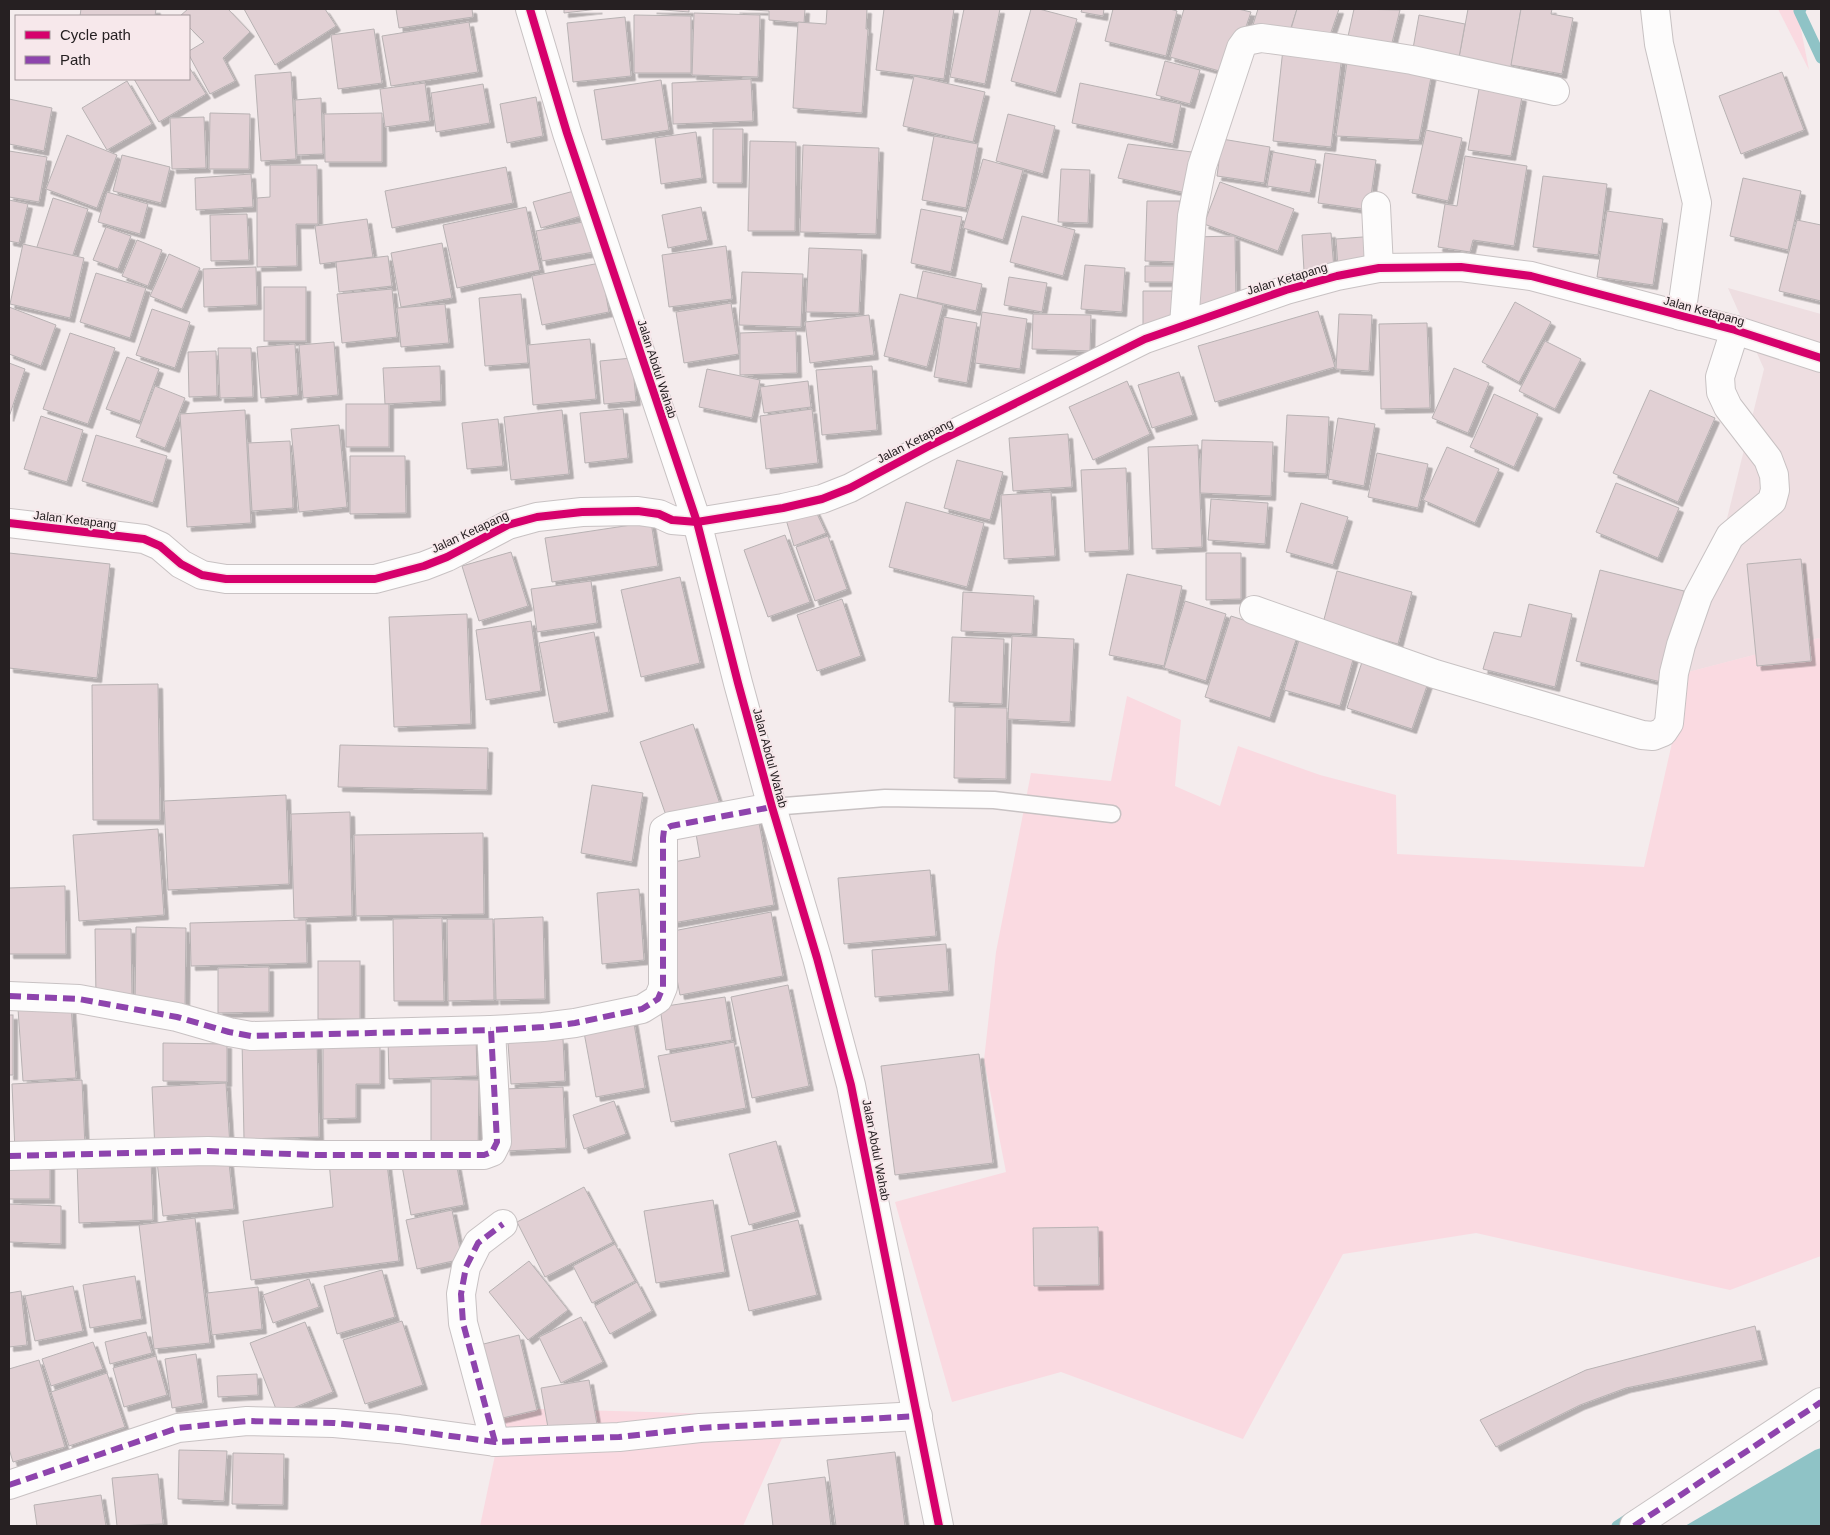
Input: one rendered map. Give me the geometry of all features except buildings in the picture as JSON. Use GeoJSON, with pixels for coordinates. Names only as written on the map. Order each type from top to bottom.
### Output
{"type":"FeatureCollection","features":[{"type":"Feature","properties":{"kind":"street","name":"Jalan Abdul Wahab"},"geometry":{"type":"LineString","coordinates":[[530,9],[566,133],[697,522],[772,807],[818,958],[851,1085],[918,1416],[938,1526]]}},
{"type":"Feature","properties":{"kind":"street"},"geometry":{"type":"LineString","coordinates":[[1655,9],[1659,44],[1696,203],[1681,316]]}},
{"type":"Feature","properties":{"kind":"street"},"geometry":{"type":"LineString","coordinates":[[1184,325],[1192,216],[1202,166],[1241,48],[1246,41],[1261,38],[1412,60],[1555,91]]}},
{"type":"Feature","properties":{"kind":"street"},"geometry":{"type":"LineString","coordinates":[[1376,206],[1378,268]]}},
{"type":"Feature","properties":{"kind":"street","name":"Jalan Ketapang"},"geometry":{"type":"LineString","coordinates":[[9,523],[144,539],[160,546],[181,564],[202,575],[226,579],[375,579],[424,566],[447,557],[508,525],[537,517],[582,512],[638,511],[659,514],[672,520],[697,522],[783,508],[822,499],[850,488],[927,446],[1145,339],[1286,290],[1337,276],[1378,268],[1461,267],[1531,276],[1735,330],[1821,358]]}},
{"type":"Feature","properties":{"kind":"street"},"geometry":{"type":"LineString","coordinates":[[1254,610],[1435,674],[1642,735],[1653,736],[1663,732],[1669,723],[1674,673],[1681,645],[1698,596],[1730,536],[1772,501],[1775,490],[1774,475],[1768,459],[1728,407],[1721,392],[1720,377],[1735,330]]}},
{"type":"Feature","properties":{"kind":"street"},"geometry":{"type":"LineString","coordinates":[[9,996],[79,999],[107,1003],[177,1017],[228,1032],[251,1036],[543,1027],[574,1023],[642,1009],[658,999],[663,987],[662,838],[664,830],[671,826],[772,807]]}},
{"type":"Feature","properties":{"kind":"street"},"geometry":{"type":"LineString","coordinates":[[9,1156],[208,1151],[316,1155],[484,1155],[492,1152],[497,1142],[490,1030]]}},
{"type":"Feature","properties":{"kind":"street"},"geometry":{"type":"LineString","coordinates":[[495,1442],[463,1322],[461,1294],[466,1267],[478,1243],[503,1224]]}},
{"type":"Feature","properties":{"kind":"street"},"geometry":{"type":"LineString","coordinates":[[1634,1526],[1821,1402]]}},
{"type":"Feature","properties":{"kind":"street"},"geometry":{"type":"LineString","coordinates":[[9,1485],[178,1428],[206,1424],[246,1421],[334,1423],[399,1429],[495,1442],[619,1437],[700,1428],[918,1416]]}},
{"type":"Feature","properties":{"kind":"lane"},"geometry":{"type":"LineString","coordinates":[[772,807],[884,798],[994,800],[1112,814]]}},
{"type":"Feature","properties":{"kind":"shaded area"},"geometry":{"type":"Polygon","coordinates":[[[1778,9],[1797,9],[1809,70],[1778,9]]]}},
{"type":"Feature","properties":{"kind":"shaded area"},"geometry":{"type":"Polygon","coordinates":[[[1728,288],[1821,314],[1821,641],[1819,638],[1689,672],[1764,369],[1728,288]]]}},
{"type":"Feature","properties":{"kind":"shaded area"},"geometry":{"type":"Polygon","coordinates":[[[1819,638],[1821,641],[1821,1256],[1730,1290],[1476,1233],[1343,1254],[1243,1439],[1061,1372],[952,1402],[895,1202],[1006,1172],[984,1060],[996,952],[1031,773],[1111,781],[1127,696],[1181,720],[1175,786],[1220,806],[1238,746],[1320,775],[1396,795],[1397,854],[1644,867],[1688,672],[1819,638]]]}},
{"type":"Feature","properties":{"kind":"shaded area"},"geometry":{"type":"Polygon","coordinates":[[[505,1408],[792,1416],[743,1526],[480,1526],[505,1408]]]}},
{"type":"Feature","properties":{"kind":"water"},"geometry":{"type":"Polygon","coordinates":[[[1821,1448],[1821,1526],[1685,1526],[1815,1450],[1821,1448]]]}},
{"type":"Feature","properties":{"kind":"waterway"},"geometry":{"type":"LineString","coordinates":[[1801,9],[1799,11],[1821,58]]}},
{"type":"Feature","properties":{"kind":"waterway"},"geometry":{"type":"LineString","coordinates":[[1617,1526],[1634,1515]]}},
{"type":"Feature","properties":{"kind":"marked path"},"geometry":{"type":"LineString","coordinates":[[9,1156],[208,1151],[316,1155],[484,1155],[492,1152],[497,1142],[491,1030],[575,1023],[642,1009],[658,999],[663,987],[664,830],[671,826],[772,807]]}},
{"type":"Feature","properties":{"kind":"marked path"},"geometry":{"type":"LineString","coordinates":[[9,996],[79,999],[177,1017],[229,1032],[251,1036],[491,1030]]}},
{"type":"Feature","properties":{"kind":"marked path"},"geometry":{"type":"LineString","coordinates":[[495,1442],[463,1323],[461,1294],[466,1267],[478,1243],[503,1224]]}},
{"type":"Feature","properties":{"kind":"marked path"},"geometry":{"type":"LineString","coordinates":[[1634,1526],[1821,1402]]}},
{"type":"Feature","properties":{"kind":"marked path"},"geometry":{"type":"LineString","coordinates":[[9,1485],[178,1428],[247,1421],[334,1423],[399,1429],[495,1442],[619,1437],[700,1428],[918,1416]]}},
{"type":"Feature","properties":{"kind":"cycle path"},"geometry":{"type":"LineString","coordinates":[[530,9],[567,133],[697,522],[772,807],[817,958],[851,1085],[939,1526]]}},
{"type":"Feature","properties":{"kind":"cycle path"},"geometry":{"type":"LineString","coordinates":[[9,523],[144,539],[160,546],[181,564],[202,575],[226,579],[375,579],[424,566],[447,557],[508,525],[537,517],[582,512],[638,511],[659,514],[672,520],[697,522],[783,508],[822,499],[850,488],[927,447],[1145,339],[1286,290],[1337,276],[1379,268],[1461,267],[1531,276],[1735,330],[1821,358]]}}]}
